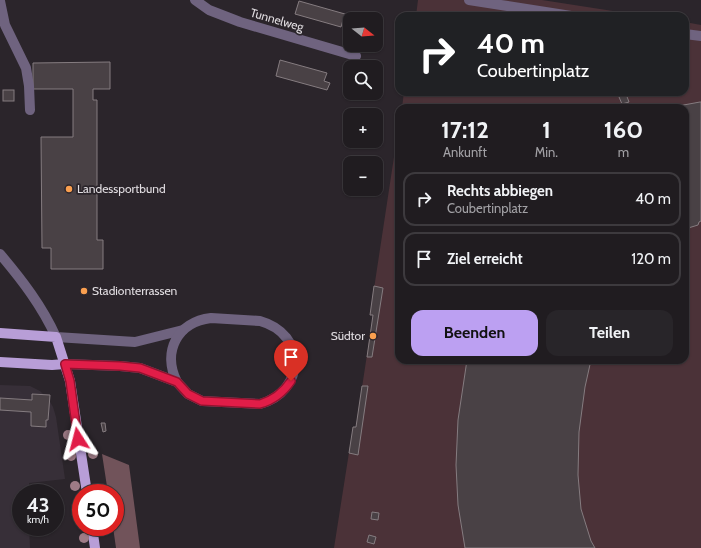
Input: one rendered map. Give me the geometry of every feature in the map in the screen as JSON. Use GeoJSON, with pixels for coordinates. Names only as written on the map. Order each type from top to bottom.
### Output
{"type":"FeatureCollection","features":[{"type":"Feature","properties":{"kind":"main road"},"geometry":{"type":"LineString","coordinates":[[0,333],[56,337],[70,381],[86,484]]}},
{"type":"Feature","properties":{"kind":"main road"},"geometry":{"type":"LineString","coordinates":[[0,362],[52,365],[65,364]]}},
{"type":"Feature","properties":{"kind":"main road"},"geometry":{"type":"LineString","coordinates":[[93,536],[95,548]]}},
{"type":"Feature","properties":{"kind":"street","name":"Tunnelweg"},"geometry":{"type":"LineString","coordinates":[[195,0],[209,10],[240,22],[356,56]]}},
{"type":"Feature","properties":{"kind":"street"},"geometry":{"type":"LineString","coordinates":[[469,0],[546,12]]}},
{"type":"Feature","properties":{"kind":"street"},"geometry":{"type":"LineString","coordinates":[[0,1],[5,25],[26,68],[29,86],[30,110]]}},
{"type":"Feature","properties":{"kind":"street"},"geometry":{"type":"LineString","coordinates":[[689,34],[701,36]]}},
{"type":"Feature","properties":{"kind":"street"},"geometry":{"type":"LineString","coordinates":[[0,254],[30,291],[50,322],[56,337],[135,342],[183,330],[196,322],[211,318],[260,321],[268,323],[281,331],[291,343],[295,358],[294,374],[291,381],[281,394],[260,404],[202,401],[188,394],[177,382],[171,367],[170,359],[174,344],[183,330]]}},
{"type":"Feature","properties":{"kind":"street"},"geometry":{"type":"LineString","coordinates":[[65,364],[140,368],[177,382]]}},
{"type":"Feature","properties":{"kind":"shaded area"},"geometry":{"type":"Polygon","coordinates":[[[418,0],[542,0],[619,12],[416,12],[418,0]]]}},
{"type":"Feature","properties":{"kind":"shaded area"},"geometry":{"type":"Polygon","coordinates":[[[689,23],[701,25],[701,548],[334,548],[353,427],[356,427],[373,315],[370,315],[395,150],[395,364],[689,364],[689,104],[402,104],[404,96],[689,96],[689,23]]]}},
{"type":"Feature","properties":{"kind":"shaded area"},"geometry":{"type":"Polygon","coordinates":[[[0,385],[30,386],[40,391],[49,400],[53,407],[56,417],[65,479],[29,484],[12,484],[12,536],[29,536],[30,548],[0,548],[0,385]]]}},
{"type":"Feature","properties":{"kind":"shaded area"},"geometry":{"type":"Polygon","coordinates":[[[102,454],[129,465],[140,548],[116,548],[114,536],[124,536],[124,484],[107,484],[102,454]]]}},
{"type":"Feature","properties":{"kind":"building"},"geometry":{"type":"Polygon","coordinates":[[[299,1],[343,13],[343,20],[341,27],[295,14],[299,1]]]}},
{"type":"Feature","properties":{"kind":"building"},"geometry":{"type":"Polygon","coordinates":[[[280,60],[327,73],[324,81],[330,83],[327,90],[276,76],[280,60]]]}},
{"type":"Feature","properties":{"kind":"building","name":"Landessportbund"},"geometry":{"type":"Polygon","coordinates":[[[110,62],[110,89],[93,89],[93,100],[97,100],[97,240],[103,240],[103,269],[51,269],[51,248],[42,248],[41,137],[73,137],[73,89],[33,89],[33,63],[110,62]]]}},
{"type":"Feature","properties":{"kind":"building"},"geometry":{"type":"Polygon","coordinates":[[[3,90],[14,90],[14,101],[3,101],[3,90]]]}},
{"type":"Feature","properties":{"kind":"building"},"geometry":{"type":"Polygon","coordinates":[[[627,96],[629,102],[622,104],[619,97],[627,96]]]}},
{"type":"Feature","properties":{"kind":"building"},"geometry":{"type":"Polygon","coordinates":[[[701,102],[701,221],[698,225],[689,228],[689,104],[701,102]]]}},
{"type":"Feature","properties":{"kind":"building","name":"Südtor"},"geometry":{"type":"Polygon","coordinates":[[[374,286],[383,288],[372,357],[367,357],[373,315],[370,315],[374,286]]]}},
{"type":"Feature","properties":{"kind":"building"},"geometry":{"type":"Polygon","coordinates":[[[466,364],[590,364],[585,387],[579,432],[578,475],[581,509],[591,541],[595,548],[465,548],[458,505],[456,465],[458,420],[466,364]]]}},
{"type":"Feature","properties":{"kind":"building"},"geometry":{"type":"Polygon","coordinates":[[[362,386],[368,386],[358,455],[349,453],[353,427],[356,427],[362,386]]]}},
{"type":"Feature","properties":{"kind":"building"},"geometry":{"type":"Polygon","coordinates":[[[32,394],[50,395],[46,427],[31,426],[31,412],[0,410],[0,398],[32,400],[32,394]]]}},
{"type":"Feature","properties":{"kind":"building"},"geometry":{"type":"Polygon","coordinates":[[[101,423],[105,423],[106,431],[103,432],[101,423]]]}},
{"type":"Feature","properties":{"kind":"building"},"geometry":{"type":"Polygon","coordinates":[[[372,512],[379,513],[378,520],[371,519],[372,512]]]}},
{"type":"Feature","properties":{"kind":"building"},"geometry":{"type":"Polygon","coordinates":[[[369,535],[376,537],[374,544],[367,542],[369,535]]]}},
{"type":"Feature","properties":{"kind":"place","name":"Landessportbund"},"geometry":{"type":"Point","coordinates":[69,189]}},
{"type":"Feature","properties":{"kind":"place","name":"Stadionterrassen"},"geometry":{"type":"Point","coordinates":[84,291]}},
{"type":"Feature","properties":{"kind":"place","name":"Südtor"},"geometry":{"type":"Point","coordinates":[373,336]}},
{"type":"Feature","properties":{"kind":"route"},"geometry":{"type":"LineString","coordinates":[[78,439],[70,381],[65,364],[140,368],[177,382],[188,394],[202,401],[260,404],[281,394],[291,381]]}}]}
